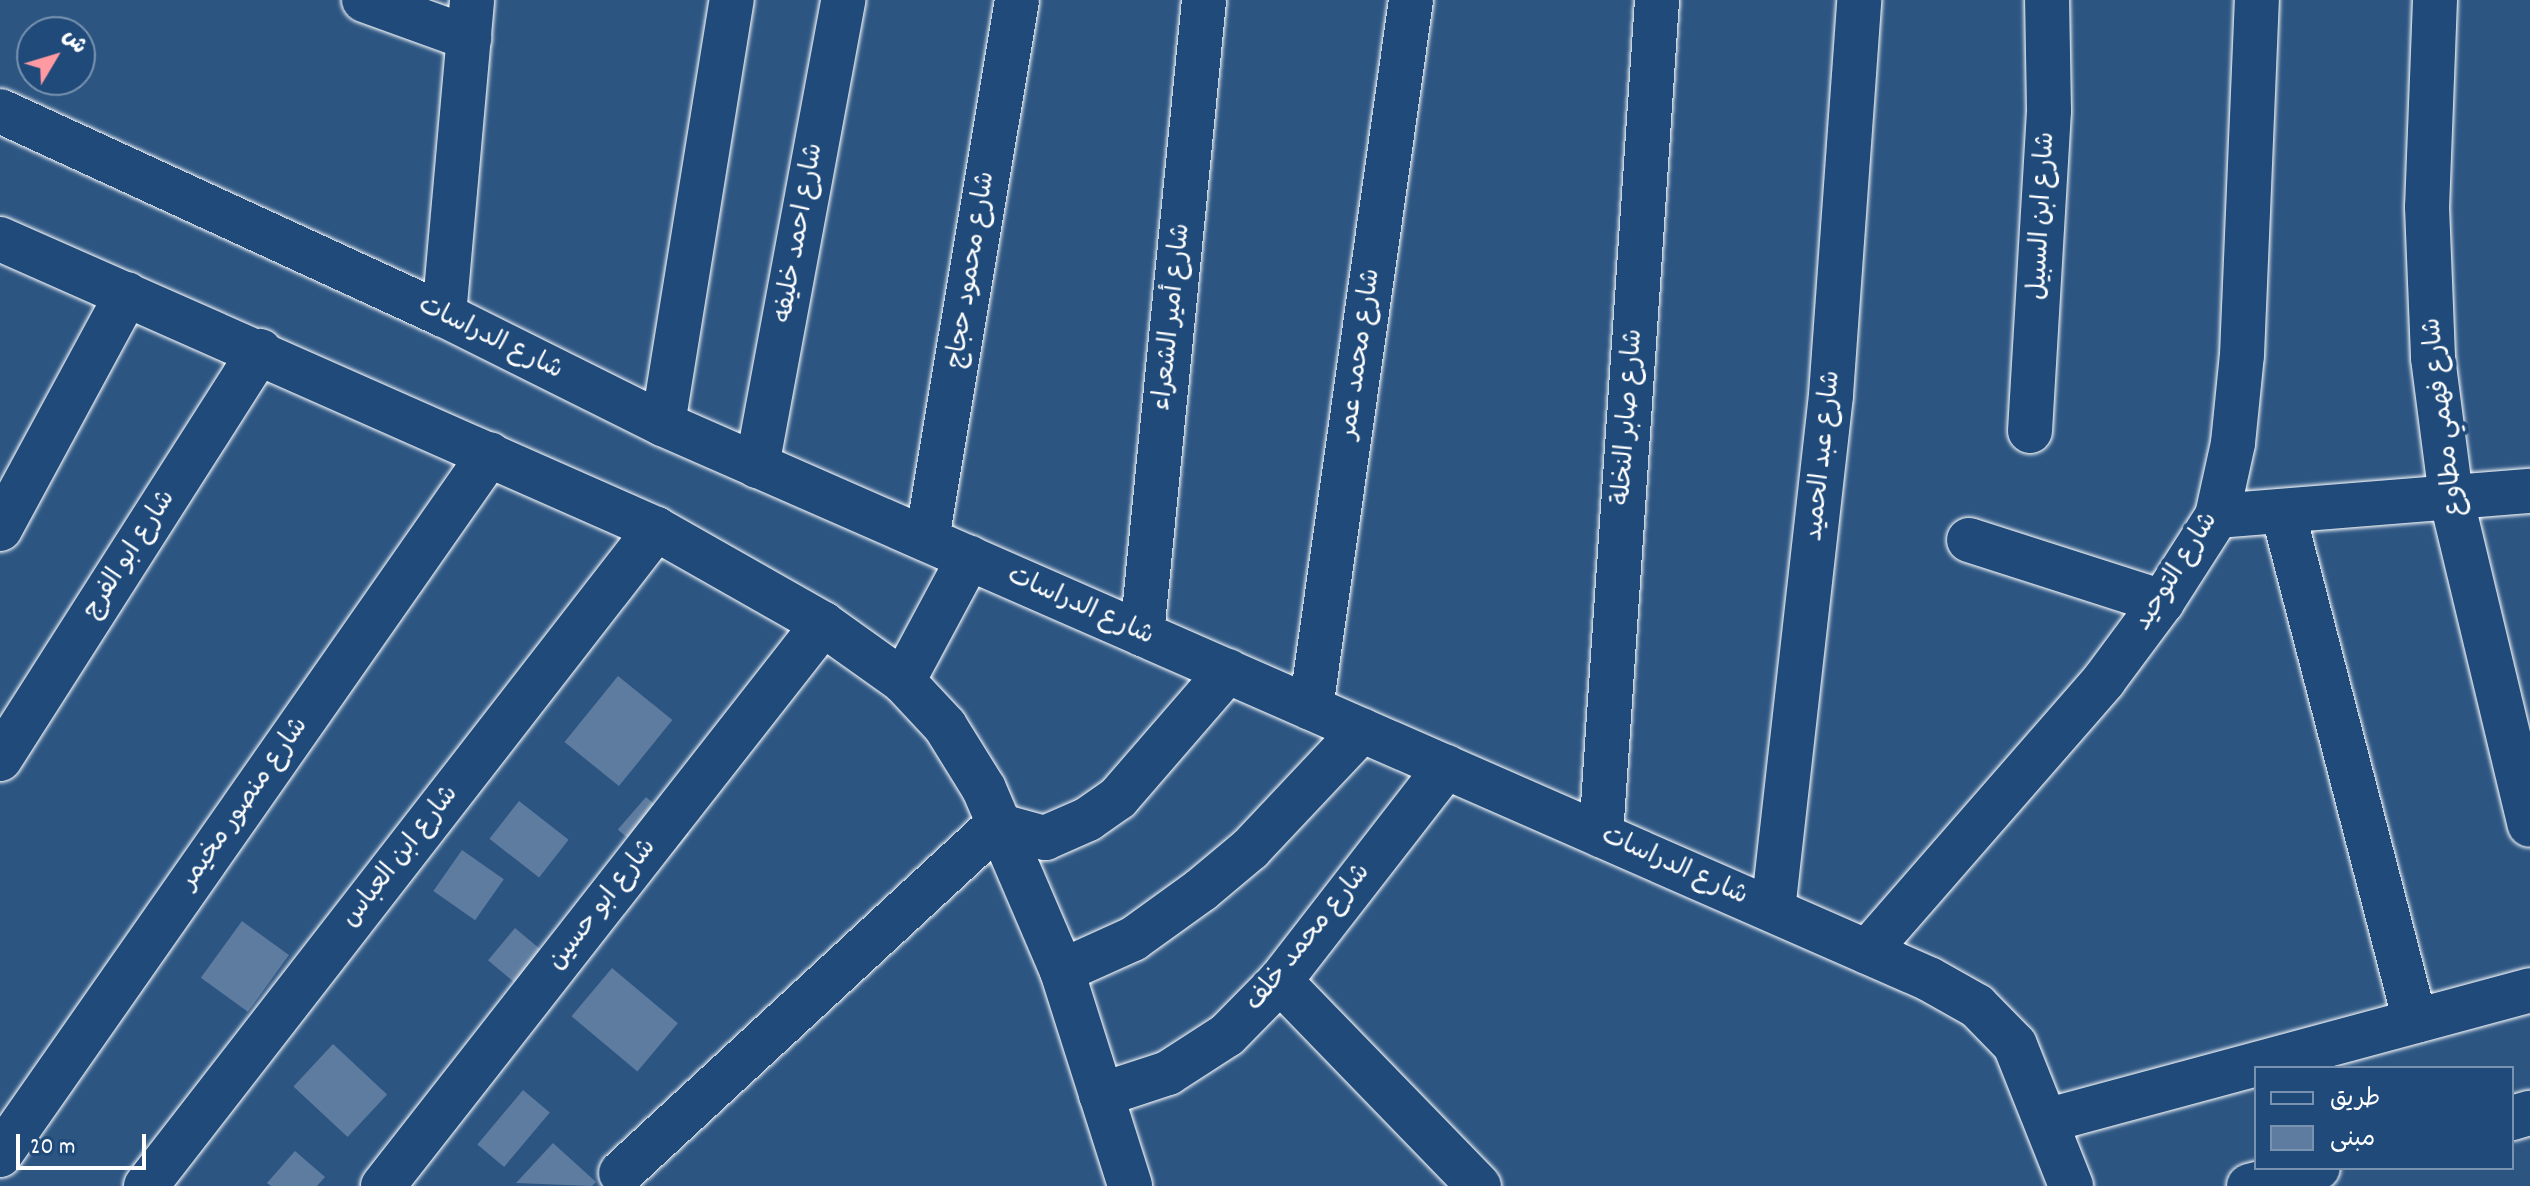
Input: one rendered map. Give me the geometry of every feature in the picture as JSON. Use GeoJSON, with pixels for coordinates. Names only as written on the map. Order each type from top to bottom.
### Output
{"type":"FeatureCollection","features":[{"type":"Feature","properties":{"kind":"street"},"geometry":{"type":"LineString","coordinates":[[364,0],[471,19],[444,315]]}},
{"type":"Feature","properties":{"kind":"street"},"geometry":{"type":"LineString","coordinates":[[663,424],[732,0]]}},
{"type":"Feature","properties":{"kind":"street","name":"شارع احمد خليفه"},"geometry":{"type":"LineString","coordinates":[[757,466],[843,0]]}},
{"type":"Feature","properties":{"kind":"street","name":"شارع محمود حجاج"},"geometry":{"type":"LineString","coordinates":[[927,539],[1017,0]]}},
{"type":"Feature","properties":{"kind":"street","name":"شارع أمير الشعراء"},"geometry":{"type":"LineString","coordinates":[[1142,634],[1204,0]]}},
{"type":"Feature","properties":{"kind":"street","name":"شارع محمد عمر"},"geometry":{"type":"LineString","coordinates":[[1311,708],[1411,0]]}},
{"type":"Feature","properties":{"kind":"street","name":"شارع صابر النخلة"},"geometry":{"type":"LineString","coordinates":[[1601,835],[1657,0]]}},
{"type":"Feature","properties":{"kind":"street","name":"شارع عبد الحميد"},"geometry":{"type":"LineString","coordinates":[[1773,910],[1831,395],[1859,0]]}},
{"type":"Feature","properties":{"kind":"street","name":"شارع ابن السبيل"},"geometry":{"type":"LineString","coordinates":[[2030,431],[2049,111],[2047,0]]}},
{"type":"Feature","properties":{"kind":"street","name":"شارع التوحيد"},"geometry":{"type":"LineString","coordinates":[[1867,952],[2104,680],[2162,602],[2217,516],[2233,443],[2242,355],[2257,0]]}},
{"type":"Feature","properties":{"kind":"street","name":"شارع فهمي مطاوع"},"geometry":{"type":"LineString","coordinates":[[2435,0],[2427,207],[2433,358],[2451,497],[2530,825]]}},
{"type":"Feature","properties":{"kind":"street","name":"شارع الدراسات"},"geometry":{"type":"LineString","coordinates":[[0,111],[444,315],[663,424],[1773,910],[1977,1006],[2015,1045],[2049,1120],[2071,1186]]}},
{"type":"Feature","properties":{"kind":"street"},"geometry":{"type":"LineString","coordinates":[[0,239],[260,351],[656,529],[823,624],[903,681],[945,726],[984,789],[1062,971],[1130,1186]]}},
{"type":"Feature","properties":{"kind":"street"},"geometry":{"type":"LineString","coordinates":[[3,519],[127,294]]}},
{"type":"Feature","properties":{"kind":"street","name":"شارع ابو الفرج"},"geometry":{"type":"LineString","coordinates":[[0,759],[260,351]]}},
{"type":"Feature","properties":{"kind":"street","name":"شارع منصور مخيمر"},"geometry":{"type":"LineString","coordinates":[[0,1155],[490,454]]}},
{"type":"Feature","properties":{"kind":"street"},"geometry":{"type":"LineString","coordinates":[[2217,516],[2530,491]]}},
{"type":"Feature","properties":{"kind":"street"},"geometry":{"type":"LineString","coordinates":[[2283,512],[2415,1021]]}},
{"type":"Feature","properties":{"kind":"street","name":"شارع ابن العباس"},"geometry":{"type":"LineString","coordinates":[[146,1186],[656,529]]}},
{"type":"Feature","properties":{"kind":"street"},"geometry":{"type":"LineString","coordinates":[[1969,540],[2162,602]]}},
{"type":"Feature","properties":{"kind":"street"},"geometry":{"type":"LineString","coordinates":[[903,681],[969,558]]}},
{"type":"Feature","properties":{"kind":"street","name":"شارع ابو حسين"},"geometry":{"type":"LineString","coordinates":[[383,1186],[823,624]]}},
{"type":"Feature","properties":{"kind":"street"},"geometry":{"type":"LineString","coordinates":[[997,825],[1045,838],[1088,819],[1118,798],[1228,671]]}},
{"type":"Feature","properties":{"kind":"street"},"geometry":{"type":"LineString","coordinates":[[1062,971],[1133,939],[1201,890],[1250,849],[1362,730]]}},
{"type":"Feature","properties":{"kind":"street","name":"شارع محمد خلف"},"geometry":{"type":"LineString","coordinates":[[1101,1095],[1179,1065],[1227,1035],[1280,981],[1446,767]]}},
{"type":"Feature","properties":{"kind":"street"},"geometry":{"type":"LineString","coordinates":[[621,1173],[997,825]]}},
{"type":"Feature","properties":{"kind":"street"},"geometry":{"type":"LineString","coordinates":[[1280,981],[1479,1186]]}},
{"type":"Feature","properties":{"kind":"street"},"geometry":{"type":"LineString","coordinates":[[2049,1120],[2530,990]]}},
{"type":"Feature","properties":{"kind":"street"},"geometry":{"type":"LineString","coordinates":[[2249,1186],[2310,1170]]}},
{"type":"Feature","properties":{"kind":"building"},"geometry":{"type":"Polygon","coordinates":[[[618,676],[672,720],[619,786],[565,742],[618,676]]]}},
{"type":"Feature","properties":{"kind":"building"},"geometry":{"type":"Polygon","coordinates":[[[646,797],[689,834],[661,867],[618,829],[646,797]]]}},
{"type":"Feature","properties":{"kind":"building"},"geometry":{"type":"Polygon","coordinates":[[[519,801],[569,840],[539,878],[489,839],[519,801]]]}},
{"type":"Feature","properties":{"kind":"building"},"geometry":{"type":"Polygon","coordinates":[[[462,850],[504,879],[475,920],[433,891],[462,850]]]}},
{"type":"Feature","properties":{"kind":"building"},"geometry":{"type":"Polygon","coordinates":[[[242,921],[289,955],[248,1012],[201,978],[242,921]]]}},
{"type":"Feature","properties":{"kind":"building"},"geometry":{"type":"Polygon","coordinates":[[[515,928],[551,958],[524,990],[488,960],[515,928]]]}},
{"type":"Feature","properties":{"kind":"building"},"geometry":{"type":"Polygon","coordinates":[[[612,968],[678,1023],[637,1072],[572,1016],[612,968]]]}},
{"type":"Feature","properties":{"kind":"building"},"geometry":{"type":"Polygon","coordinates":[[[333,1044],[387,1094],[348,1137],[293,1086],[333,1044]]]}},
{"type":"Feature","properties":{"kind":"building"},"geometry":{"type":"Polygon","coordinates":[[[523,1090],[550,1112],[504,1167],[477,1144],[523,1090]]]}},
{"type":"Feature","properties":{"kind":"building"},"geometry":{"type":"Polygon","coordinates":[[[553,1143],[596,1182],[592,1186],[516,1183],[553,1143]]]}},
{"type":"Feature","properties":{"kind":"building"},"geometry":{"type":"Polygon","coordinates":[[[295,1151],[325,1177],[317,1186],[271,1186],[267,1183],[295,1151]]]}}]}
